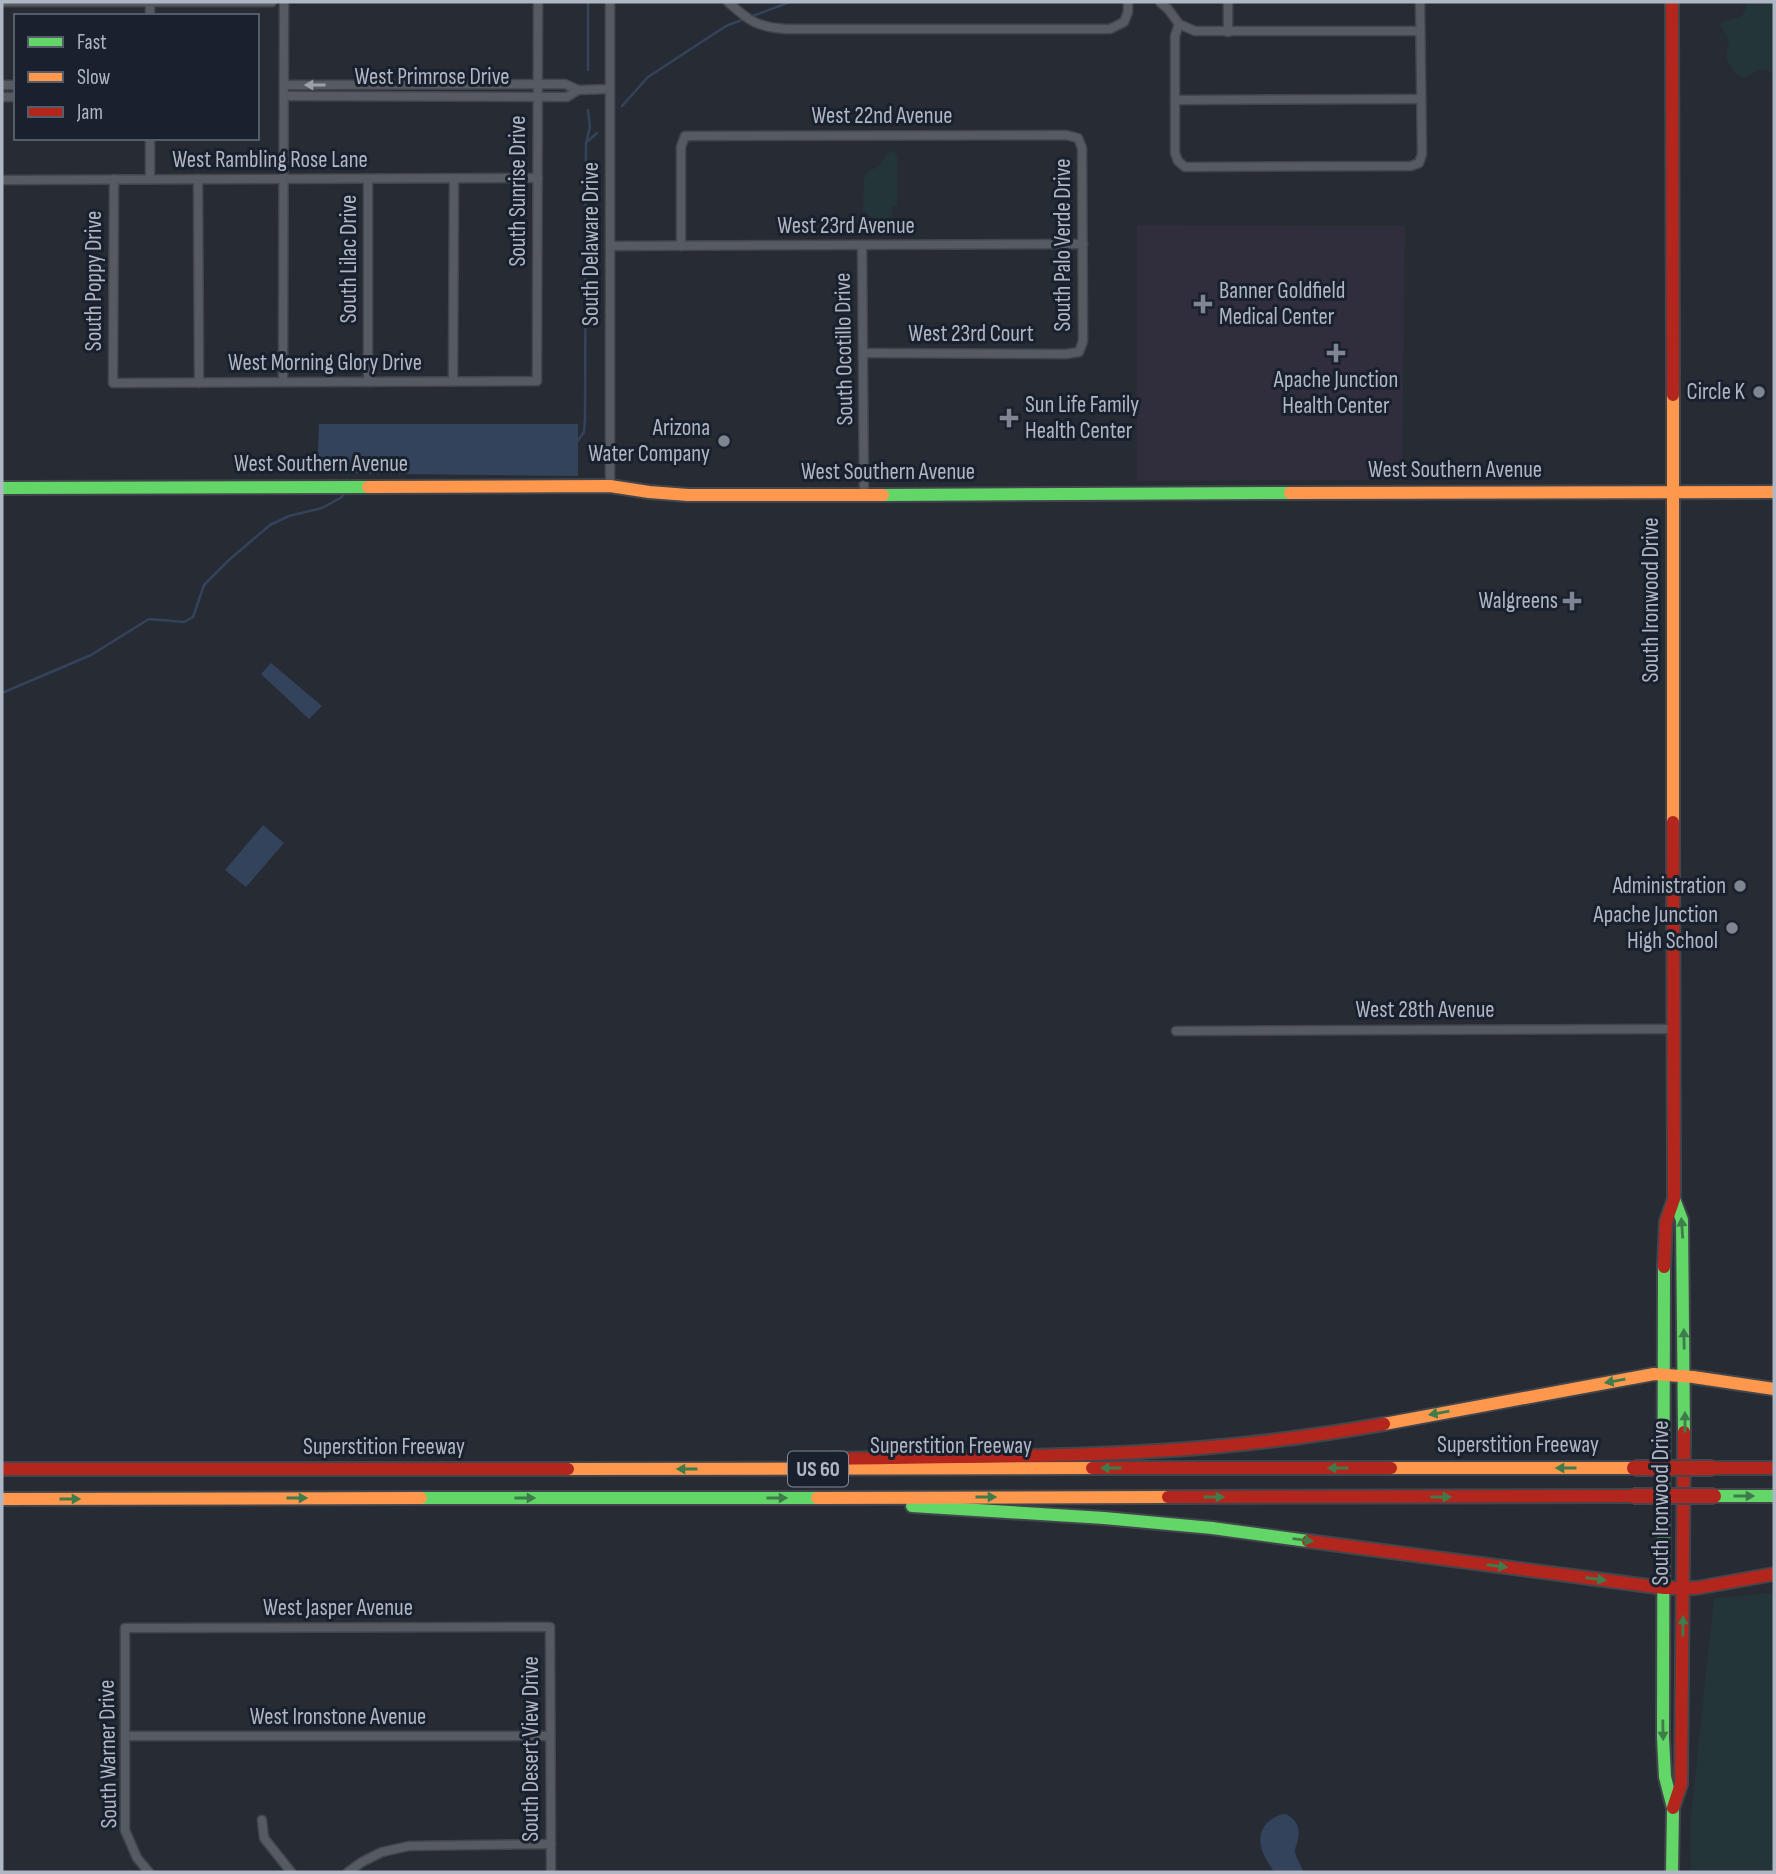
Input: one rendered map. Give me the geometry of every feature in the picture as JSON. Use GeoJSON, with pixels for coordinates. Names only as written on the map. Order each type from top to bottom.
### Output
{"type":"FeatureCollection","features":[{"type":"Feature","properties":{"kind":"main road","name":"South Ironwood Drive"},"geometry":{"type":"LineString","coordinates":[[1672,2],[1674,1199],[1666,1222],[1664,1247],[1662,1615],[1663,1738],[1665,1777],[1673,1808],[1672,1872]]}},
{"type":"Feature","properties":{"kind":"main road","name":"West Southern Avenue"},"geometry":{"type":"LineString","coordinates":[[2,488],[610,486],[639,492],[678,495],[1774,492]]}},
{"type":"Feature","properties":{"kind":"main road","name":"South Ironwood Drive"},"geometry":{"type":"LineString","coordinates":[[1673,1808],[1681,1784],[1685,1376],[1682,1220],[1674,1199]]}},
{"type":"Feature","properties":{"kind":"main road"},"geometry":{"type":"LineString","coordinates":[[714,1469],[830,1459],[1211,1447],[1379,1425],[1641,1376],[1685,1376],[1774,1389]]}},
{"type":"Feature","properties":{"kind":"main road","name":"Superstition Freeway"},"geometry":{"type":"LineString","coordinates":[[2,1469],[1774,1468]]}},
{"type":"Feature","properties":{"kind":"main road","name":"US 60"},"geometry":{"type":"LineString","coordinates":[[2,1499],[1774,1496]]}},
{"type":"Feature","properties":{"kind":"main road"},"geometry":{"type":"LineString","coordinates":[[820,1497],[904,1506],[1104,1518],[1212,1528],[1664,1588],[1696,1588],[1774,1574]]}},
{"type":"Feature","properties":{"kind":"street"},"geometry":{"type":"LineString","coordinates":[[2,2],[272,2]]}},
{"type":"Feature","properties":{"kind":"street"},"geometry":{"type":"LineString","coordinates":[[283,382],[284,2]]}},
{"type":"Feature","properties":{"kind":"street","name":"South Sunrise Drive"},"geometry":{"type":"LineString","coordinates":[[537,381],[538,2]]}},
{"type":"Feature","properties":{"kind":"street","name":"South Delaware Drive"},"geometry":{"type":"LineString","coordinates":[[610,2],[610,486]]}},
{"type":"Feature","properties":{"kind":"street"},"geometry":{"type":"LineString","coordinates":[[728,2],[746,19],[786,29],[1110,29],[1124,22],[1128,2]]}},
{"type":"Feature","properties":{"kind":"street"},"geometry":{"type":"LineString","coordinates":[[1160,2],[1179,24],[1195,31],[1420,31]]}},
{"type":"Feature","properties":{"kind":"street"},"geometry":{"type":"LineString","coordinates":[[1228,2],[1228,32]]}},
{"type":"Feature","properties":{"kind":"street"},"geometry":{"type":"LineString","coordinates":[[1179,24],[1175,36],[1175,153],[1178,161],[1185,167],[1412,166],[1419,163],[1422,154],[1420,2]]}},
{"type":"Feature","properties":{"kind":"street","name":"West Primrose Drive"},"geometry":{"type":"LineString","coordinates":[[284,85],[565,84],[578,90],[610,89]]}},
{"type":"Feature","properties":{"kind":"street","name":"West Primrose Drive"},"geometry":{"type":"LineString","coordinates":[[284,96],[567,97],[578,90]]}},
{"type":"Feature","properties":{"kind":"street"},"geometry":{"type":"LineString","coordinates":[[1175,100],[1421,99]]}},
{"type":"Feature","properties":{"kind":"street","name":"West 22nd Avenue"},"geometry":{"type":"LineString","coordinates":[[681,246],[681,147],[685,136],[1066,135],[1078,138]]}},
{"type":"Feature","properties":{"kind":"street","name":"South Palo Verde Drive"},"geometry":{"type":"LineString","coordinates":[[1078,138],[1082,148],[1083,244],[1083,341],[1079,352]]}},
{"type":"Feature","properties":{"kind":"street"},"geometry":{"type":"LineString","coordinates":[[150,140],[150,179]]}},
{"type":"Feature","properties":{"kind":"street"},"geometry":{"type":"LineString","coordinates":[[453,381],[454,178]]}},
{"type":"Feature","properties":{"kind":"street","name":"West Rambling Rose Lane"},"geometry":{"type":"LineString","coordinates":[[2,180],[538,178]]}},
{"type":"Feature","properties":{"kind":"street","name":"South Poppy Drive"},"geometry":{"type":"LineString","coordinates":[[113,383],[114,179]]}},
{"type":"Feature","properties":{"kind":"street"},"geometry":{"type":"LineString","coordinates":[[198,179],[200,383]]}},
{"type":"Feature","properties":{"kind":"street","name":"South Lilac Drive"},"geometry":{"type":"LineString","coordinates":[[368,179],[368,382]]}},
{"type":"Feature","properties":{"kind":"street","name":"West 23rd Avenue"},"geometry":{"type":"LineString","coordinates":[[610,246],[1083,244]]}},
{"type":"Feature","properties":{"kind":"street","name":"South Ocotillo Drive"},"geometry":{"type":"LineString","coordinates":[[862,245],[864,495]]}},
{"type":"Feature","properties":{"kind":"street","name":"West 23rd Court"},"geometry":{"type":"LineString","coordinates":[[863,353],[1079,352]]}},
{"type":"Feature","properties":{"kind":"street","name":"West Morning Glory Drive"},"geometry":{"type":"LineString","coordinates":[[113,383],[537,381]]}},
{"type":"Feature","properties":{"kind":"street","name":"West 28th Avenue"},"geometry":{"type":"LineString","coordinates":[[1176,1031],[1674,1029]]}},
{"type":"Feature","properties":{"kind":"street","name":"West Jasper Avenue"},"geometry":{"type":"LineString","coordinates":[[125,1628],[550,1627]]}},
{"type":"Feature","properties":{"kind":"street","name":"South Desert View Drive"},"geometry":{"type":"LineString","coordinates":[[550,1627],[551,1872]]}},
{"type":"Feature","properties":{"kind":"street","name":"South Warner Drive"},"geometry":{"type":"LineString","coordinates":[[125,1628],[125,1830],[137,1858],[149,1872]]}},
{"type":"Feature","properties":{"kind":"street","name":"West Ironstone Avenue"},"geometry":{"type":"LineString","coordinates":[[125,1736],[551,1736]]}},
{"type":"Feature","properties":{"kind":"street"},"geometry":{"type":"LineString","coordinates":[[262,1820],[264,1838],[291,1872]]}},
{"type":"Feature","properties":{"kind":"street"},"geometry":{"type":"LineString","coordinates":[[348,1872],[382,1852],[409,1846],[551,1844]]}},
{"type":"Feature","properties":{"kind":"shaded area"},"geometry":{"type":"Polygon","coordinates":[[[1747,2],[1774,2],[1774,75],[1761,69],[1743,78],[1735,73],[1727,60],[1729,41],[1721,25],[1724,21],[1741,17],[1747,2]]]}},
{"type":"Feature","properties":{"kind":"shaded area"},"geometry":{"type":"Polygon","coordinates":[[[891,151],[897,157],[897,206],[892,206],[892,222],[885,222],[884,228],[878,228],[875,218],[863,209],[864,179],[891,151]]]}},
{"type":"Feature","properties":{"kind":"shaded area"},"geometry":{"type":"Polygon","coordinates":[[[1137,225],[1405,226],[1402,480],[1137,481],[1137,225]]]}},
{"type":"Feature","properties":{"kind":"shaded area"},"geometry":{"type":"Polygon","coordinates":[[[1774,1593],[1774,1872],[1691,1872],[1691,1818],[1714,1598],[1774,1593]]]}},
{"type":"Feature","properties":{"kind":"water"},"geometry":{"type":"Polygon","coordinates":[[[319,424],[578,424],[578,476],[317,473],[319,424]]]}},
{"type":"Feature","properties":{"kind":"water"},"geometry":{"type":"Polygon","coordinates":[[[271,663],[322,706],[309,719],[261,674],[271,663]]]}},
{"type":"Feature","properties":{"kind":"water"},"geometry":{"type":"Polygon","coordinates":[[[263,825],[284,843],[246,887],[225,870],[263,825]]]}},
{"type":"Feature","properties":{"kind":"water"},"geometry":{"type":"Polygon","coordinates":[[[1285,1814],[1293,1819],[1297,1826],[1299,1834],[1295,1852],[1303,1872],[1274,1872],[1262,1850],[1260,1840],[1263,1829],[1269,1821],[1285,1814]]]}},
{"type":"Feature","properties":{"kind":"waterway"},"geometry":{"type":"LineString","coordinates":[[588,2],[588,70]]}},
{"type":"Feature","properties":{"kind":"waterway"},"geometry":{"type":"LineString","coordinates":[[750,17],[790,2]]}},
{"type":"Feature","properties":{"kind":"waterway"},"geometry":{"type":"LineString","coordinates":[[622,106],[648,77],[726,26],[744,19]]}},
{"type":"Feature","properties":{"kind":"waterway"},"geometry":{"type":"LineString","coordinates":[[576,443],[584,432],[585,418],[586,143],[590,127],[588,110]]}},
{"type":"Feature","properties":{"kind":"waterway"},"geometry":{"type":"LineString","coordinates":[[588,141],[597,133]]}},
{"type":"Feature","properties":{"kind":"waterway"},"geometry":{"type":"LineString","coordinates":[[2,693],[91,655],[149,619],[184,622],[193,617],[204,585],[270,525],[289,516],[322,508],[342,497],[344,493]]}},
{"type":"Feature","properties":{"kind":"traffic: fast"},"geometry":{"type":"LineString","coordinates":[[2,488],[368,487]]}},
{"type":"Feature","properties":{"kind":"traffic: fast"},"geometry":{"type":"LineString","coordinates":[[883,495],[1290,493]]}},
{"type":"Feature","properties":{"kind":"traffic: fast"},"geometry":{"type":"LineString","coordinates":[[1674,1199],[1682,1220],[1684,1432]]}},
{"type":"Feature","properties":{"kind":"traffic: fast"},"geometry":{"type":"LineString","coordinates":[[1664,1267],[1663,1738],[1665,1777],[1673,1808],[1672,1872]]}},
{"type":"Feature","properties":{"kind":"traffic: fast"},"geometry":{"type":"LineString","coordinates":[[1714,1496],[1774,1496]]}},
{"type":"Feature","properties":{"kind":"traffic: fast"},"geometry":{"type":"LineString","coordinates":[[421,1498],[817,1498]]}},
{"type":"Feature","properties":{"kind":"traffic: fast"},"geometry":{"type":"LineString","coordinates":[[912,1506],[1104,1518],[1212,1528],[1308,1541]]}},
{"type":"Feature","properties":{"kind":"traffic: slow"},"geometry":{"type":"LineString","coordinates":[[1673,395],[1673,822]]}},
{"type":"Feature","properties":{"kind":"traffic: slow"},"geometry":{"type":"LineString","coordinates":[[368,487],[610,486],[688,495],[883,495]]}},
{"type":"Feature","properties":{"kind":"traffic: slow"},"geometry":{"type":"LineString","coordinates":[[1290,493],[1774,492]]}},
{"type":"Feature","properties":{"kind":"traffic: slow"},"geometry":{"type":"LineString","coordinates":[[1384,1424],[1654,1374],[1774,1389]]}},
{"type":"Feature","properties":{"kind":"traffic: slow"},"geometry":{"type":"LineString","coordinates":[[568,1469],[1092,1468]]}},
{"type":"Feature","properties":{"kind":"traffic: slow"},"geometry":{"type":"LineString","coordinates":[[1391,1468],[1634,1468]]}},
{"type":"Feature","properties":{"kind":"traffic: slow"},"geometry":{"type":"LineString","coordinates":[[817,1498],[1168,1497]]}},
{"type":"Feature","properties":{"kind":"traffic: slow"},"geometry":{"type":"LineString","coordinates":[[2,1499],[421,1498]]}},
{"type":"Feature","properties":{"kind":"traffic: jam"},"geometry":{"type":"LineString","coordinates":[[1672,2],[1673,395]]}},
{"type":"Feature","properties":{"kind":"traffic: jam"},"geometry":{"type":"LineString","coordinates":[[1664,1267],[1666,1222],[1674,1199],[1673,822]]}},
{"type":"Feature","properties":{"kind":"traffic: jam"},"geometry":{"type":"LineString","coordinates":[[834,1459],[1164,1451],[1276,1440],[1384,1424]]}},
{"type":"Feature","properties":{"kind":"traffic: jam"},"geometry":{"type":"LineString","coordinates":[[1673,1808],[1681,1784],[1684,1432]]}},
{"type":"Feature","properties":{"kind":"traffic: jam"},"geometry":{"type":"LineString","coordinates":[[1092,1468],[1391,1468]]}},
{"type":"Feature","properties":{"kind":"traffic: jam"},"geometry":{"type":"LineString","coordinates":[[1634,1468],[1713,1468]]}},
{"type":"Feature","properties":{"kind":"traffic: jam"},"geometry":{"type":"LineString","coordinates":[[1713,1468],[1774,1468]]}},
{"type":"Feature","properties":{"kind":"traffic: jam"},"geometry":{"type":"LineString","coordinates":[[2,1469],[568,1469]]}},
{"type":"Feature","properties":{"kind":"traffic: jam"},"geometry":{"type":"LineString","coordinates":[[1168,1497],[1633,1496]]}},
{"type":"Feature","properties":{"kind":"traffic: jam"},"geometry":{"type":"LineString","coordinates":[[1633,1496],[1714,1496]]}},
{"type":"Feature","properties":{"kind":"traffic: jam"},"geometry":{"type":"LineString","coordinates":[[1308,1541],[1664,1588],[1696,1588],[1774,1574]]}},
{"type":"Feature","properties":{"kind":"place","name":"Banner Goldfield Medical Center"},"geometry":{"type":"Point","coordinates":[1203,304]}},
{"type":"Feature","properties":{"kind":"place","name":"Apache Junction Health Center"},"geometry":{"type":"Point","coordinates":[1336,353]}},
{"type":"Feature","properties":{"kind":"place","name":"Circle K"},"geometry":{"type":"Point","coordinates":[1759,392]}},
{"type":"Feature","properties":{"kind":"place","name":"Sun Life Family Health Center"},"geometry":{"type":"Point","coordinates":[1009,418]}},
{"type":"Feature","properties":{"kind":"place","name":"Arizona Water Company"},"geometry":{"type":"Point","coordinates":[724,441]}},
{"type":"Feature","properties":{"kind":"place","name":"Walgreens"},"geometry":{"type":"Point","coordinates":[1572,601]}},
{"type":"Feature","properties":{"kind":"place","name":"Administration"},"geometry":{"type":"Point","coordinates":[1740,886]}},
{"type":"Feature","properties":{"kind":"place","name":"Apache Junction High School"},"geometry":{"type":"Point","coordinates":[1732,928]}}]}
